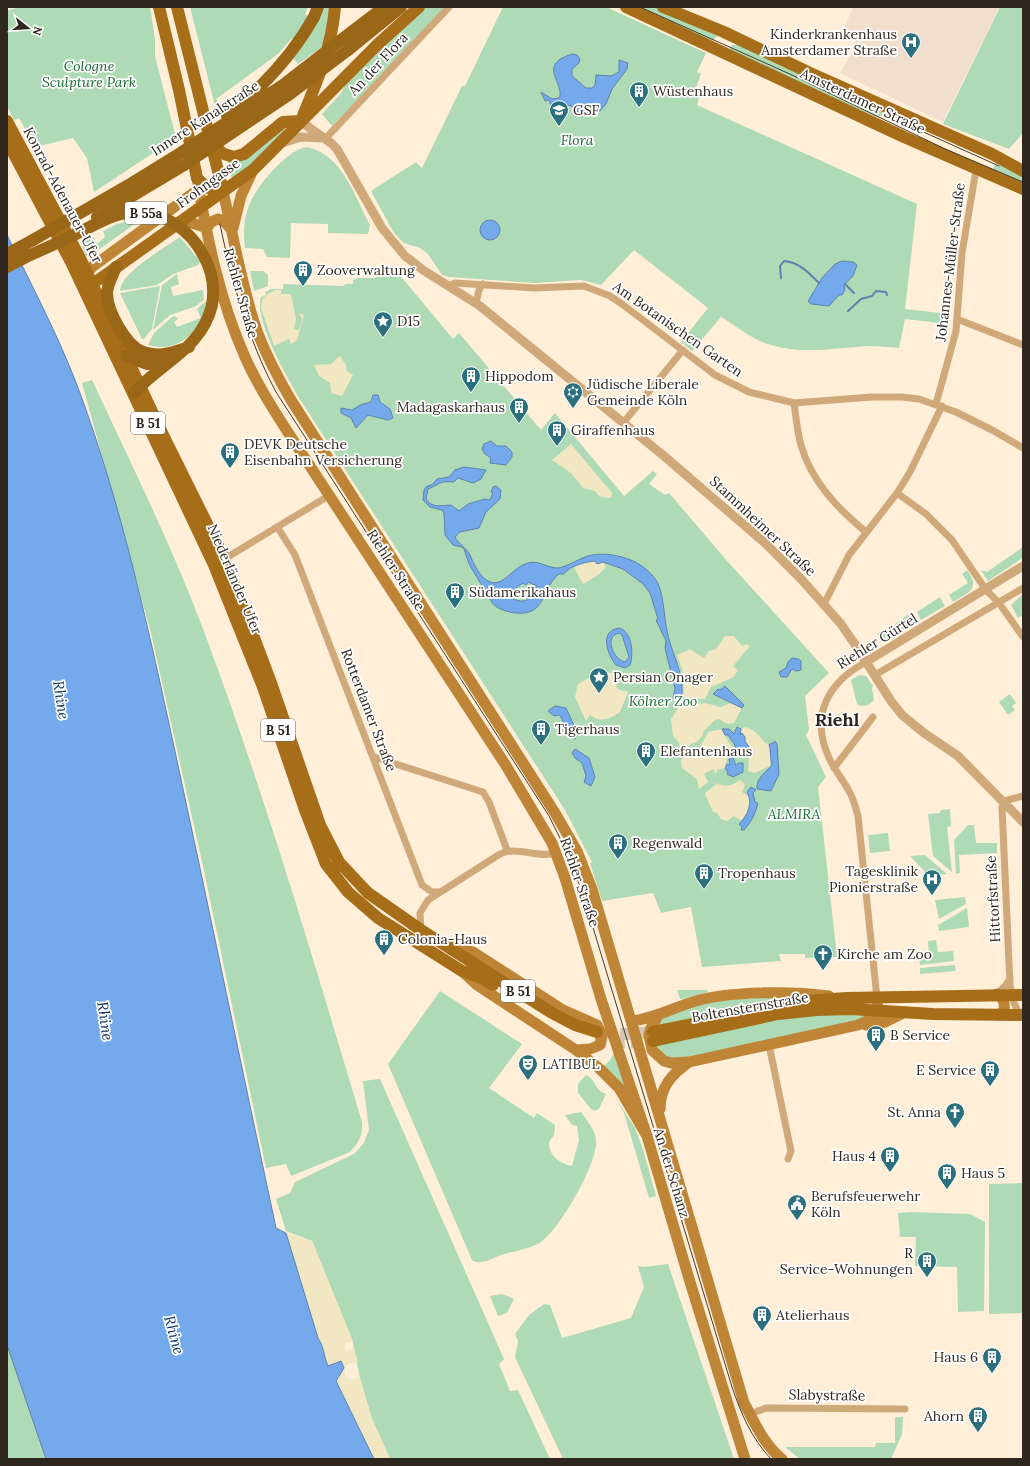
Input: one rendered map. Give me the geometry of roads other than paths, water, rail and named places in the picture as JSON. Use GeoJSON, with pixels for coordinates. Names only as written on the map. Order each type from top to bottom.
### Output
{"type":"FeatureCollection","features":[{"type":"Feature","properties":{"kind":"highway","name":"Innere Kanalstraße"},"geometry":{"type":"LineString","coordinates":[[30,255],[184,165],[290,94],[345,45],[384,7]]}},
{"type":"Feature","properties":{"kind":"highway","name":"Innere Kanalstraße"},"geometry":{"type":"LineString","coordinates":[[7,254],[182,152],[401,7]]}},
{"type":"Feature","properties":{"kind":"highway","name":"B 55a"},"geometry":{"type":"LineString","coordinates":[[182,152],[233,111],[286,60],[300,40],[316,12]]}},
{"type":"Feature","properties":{"kind":"highway","name":"B 55a"},"geometry":{"type":"LineString","coordinates":[[30,255],[109,218],[131,212],[152,214],[168,220],[183,230],[200,250],[209,265],[213,280],[212,306],[202,331],[188,347],[172,360]]}},
{"type":"Feature","properties":{"kind":"highway"},"geometry":{"type":"LineString","coordinates":[[7,267],[30,255]]}},
{"type":"Feature","properties":{"kind":"highway"},"geometry":{"type":"LineString","coordinates":[[116,267],[108,288],[109,302],[128,341],[138,350],[152,354],[164,354],[188,347]]}},
{"type":"Feature","properties":{"kind":"highway"},"geometry":{"type":"LineString","coordinates":[[126,356],[147,364],[172,360]]}},
{"type":"Feature","properties":{"kind":"highway"},"geometry":{"type":"LineString","coordinates":[[137,389],[172,360]]}},
{"type":"Feature","properties":{"kind":"main road"},"geometry":{"type":"LineString","coordinates":[[159,7],[202,186],[202,205]]}},
{"type":"Feature","properties":{"kind":"main road","name":"Riehler Straße"},"geometry":{"type":"LineString","coordinates":[[177,7],[256,326],[274,370],[287,394],[547,800],[577,851],[592,889],[660,1118]]}},
{"type":"Feature","properties":{"kind":"main road"},"geometry":{"type":"LineString","coordinates":[[212,145],[224,154],[234,157],[244,154],[283,122],[292,120],[300,121],[329,46],[333,29],[335,7]]}},
{"type":"Feature","properties":{"kind":"main road","name":"Frohngasse"},"geometry":{"type":"LineString","coordinates":[[86,279],[116,267],[253,170],[300,121],[419,7]]}},
{"type":"Feature","properties":{"kind":"main road","name":"Amsterdamer Straße"},"geometry":{"type":"LineString","coordinates":[[626,7],[976,170],[1023,189]]}},
{"type":"Feature","properties":{"kind":"main road","name":"Amsterdamer Straße"},"geometry":{"type":"LineString","coordinates":[[667,8],[992,154],[1023,171]]}},
{"type":"Feature","properties":{"kind":"main road"},"geometry":{"type":"LineString","coordinates":[[729,55],[726,53],[726,50],[730,43],[749,44]]}},
{"type":"Feature","properties":{"kind":"main road"},"geometry":{"type":"LineString","coordinates":[[870,121],[882,120],[893,110]]}},
{"type":"Feature","properties":{"kind":"main road","name":"Konrad-Adenauer-Ufer"},"geometry":{"type":"LineString","coordinates":[[7,121],[86,279]]}},
{"type":"Feature","properties":{"kind":"main road","name":"Konrad-Adenauer-Ufer"},"geometry":{"type":"LineString","coordinates":[[7,141],[86,279]]}},
{"type":"Feature","properties":{"kind":"main road"},"geometry":{"type":"LineString","coordinates":[[202,186],[215,179],[217,166]]}},
{"type":"Feature","properties":{"kind":"main road"},"geometry":{"type":"LineString","coordinates":[[232,230],[241,196],[253,170]]}},
{"type":"Feature","properties":{"kind":"main road"},"geometry":{"type":"LineString","coordinates":[[202,186],[223,191]]}},
{"type":"Feature","properties":{"kind":"main road","name":"Frohngasse"},"geometry":{"type":"LineString","coordinates":[[86,279],[202,186]]}},
{"type":"Feature","properties":{"kind":"main road","name":"Riehler Straße"},"geometry":{"type":"LineString","coordinates":[[202,205],[233,328],[245,358],[266,398],[505,764],[539,820],[556,853],[601,998],[647,1136]]}},
{"type":"Feature","properties":{"kind":"main road"},"geometry":{"type":"LineString","coordinates":[[183,220],[207,228],[211,222],[218,219],[224,220],[232,230]]}},
{"type":"Feature","properties":{"kind":"main road","name":"Niederländer Ufer"},"geometry":{"type":"LineString","coordinates":[[86,279],[126,356],[137,389]]}},
{"type":"Feature","properties":{"kind":"main road","name":"Niederländer Ufer"},"geometry":{"type":"LineString","coordinates":[[86,279],[219,562],[270,680],[320,825],[339,862],[349,875]]}},
{"type":"Feature","properties":{"kind":"main road","name":"Niederländer Ufer"},"geometry":{"type":"LineString","coordinates":[[219,562],[322,855],[348,892]]}},
{"type":"Feature","properties":{"kind":"main road","name":"An der Schanz"},"geometry":{"type":"LineString","coordinates":[[349,875],[368,893],[421,930],[562,1018],[596,1036],[563,1029],[482,978],[462,971]]}},
{"type":"Feature","properties":{"kind":"main road","name":"An der Schanz"},"geometry":{"type":"LineString","coordinates":[[348,892],[359,903],[393,928],[462,971],[477,985],[576,1050],[600,1068],[619,1088],[647,1136],[690,1282],[745,1459]]}},
{"type":"Feature","properties":{"kind":"main road"},"geometry":{"type":"LineString","coordinates":[[393,928],[390,923],[390,918],[394,916],[405,919]]}},
{"type":"Feature","properties":{"kind":"main road","name":"An der Schanz"},"geometry":{"type":"LineString","coordinates":[[443,944],[473,952],[563,1010],[597,1025],[600,1030],[601,1040],[596,1048],[576,1050]]}},
{"type":"Feature","properties":{"kind":"main road","name":"Boltensternstraße"},"geometry":{"type":"LineString","coordinates":[[632,1021],[659,1014],[694,1001],[728,995],[819,994],[877,1004],[906,1012],[1022,1015]]}},
{"type":"Feature","properties":{"kind":"main road"},"geometry":{"type":"LineString","coordinates":[[997,994],[1003,998],[1005,1004],[1004,1011],[998,1015]]}},
{"type":"Feature","properties":{"kind":"main road","name":"Boltensternstraße"},"geometry":{"type":"LineString","coordinates":[[846,998],[806,1000],[653,1036],[793,1012],[997,994],[1018,995]]}},
{"type":"Feature","properties":{"kind":"main road"},"geometry":{"type":"LineString","coordinates":[[585,1019],[593,1016],[597,1011],[601,998]]}},
{"type":"Feature","properties":{"kind":"main road"},"geometry":{"type":"LineString","coordinates":[[858,1025],[876,1017],[877,1004]]}},
{"type":"Feature","properties":{"kind":"main road"},"geometry":{"type":"LineString","coordinates":[[659,1014],[651,1028],[649,1035],[652,1050],[664,1061],[671,1063],[689,1062],[858,1025],[885,1022],[906,1012]]}},
{"type":"Feature","properties":{"kind":"main road"},"geometry":{"type":"LineString","coordinates":[[660,1118],[659,1108],[663,1090],[676,1071],[689,1062]]}},
{"type":"Feature","properties":{"kind":"main road","name":"An der Schanz"},"geometry":{"type":"LineString","coordinates":[[660,1118],[744,1403],[762,1436],[774,1453],[782,1459]]}},
{"type":"Feature","properties":{"kind":"street","name":"An der Flora"},"geometry":{"type":"LineString","coordinates":[[325,139],[449,7]]}},
{"type":"Feature","properties":{"kind":"street","name":"Stammheimer Straße"},"geometry":{"type":"LineString","coordinates":[[300,121],[337,149],[382,228],[396,247],[417,266],[476,303],[623,423],[753,533],[824,604],[852,639],[891,701],[902,715],[924,733],[958,756],[1023,822]]}},
{"type":"Feature","properties":{"kind":"street"},"geometry":{"type":"LineString","coordinates":[[279,144],[301,137],[325,139]]}},
{"type":"Feature","properties":{"kind":"street","name":"Johannes-Müller-Straße"},"geometry":{"type":"LineString","coordinates":[[824,604],[846,559],[897,492],[910,472],[939,405],[954,343],[962,253],[976,170]]}},
{"type":"Feature","properties":{"kind":"street","name":"Am Botanischen Garten"},"geometry":{"type":"LineString","coordinates":[[449,286],[454,283],[534,288],[574,286],[597,290],[622,304],[715,375],[737,388],[760,396],[794,403],[902,397],[939,405],[994,431],[1023,448]]}},
{"type":"Feature","properties":{"kind":"street"},"geometry":{"type":"LineString","coordinates":[[476,303],[479,290],[483,284]]}},
{"type":"Feature","properties":{"kind":"street"},"geometry":{"type":"LineString","coordinates":[[957,319],[1023,345]]}},
{"type":"Feature","properties":{"kind":"street"},"geometry":{"type":"LineString","coordinates":[[623,423],[683,350]]}},
{"type":"Feature","properties":{"kind":"street"},"geometry":{"type":"LineString","coordinates":[[794,403],[801,446],[818,482],[842,511],[866,532]]}},
{"type":"Feature","properties":{"kind":"street"},"geometry":{"type":"LineString","coordinates":[[897,492],[926,514],[952,540],[986,590],[999,603],[1023,637]]}},
{"type":"Feature","properties":{"kind":"street"},"geometry":{"type":"LineString","coordinates":[[219,562],[330,496]]}},
{"type":"Feature","properties":{"kind":"street","name":"Rotterdamer Straße"},"geometry":{"type":"LineString","coordinates":[[278,528],[295,555],[422,885],[432,892],[440,892]]}},
{"type":"Feature","properties":{"kind":"street","name":"Riehler Gürtel"},"geometry":{"type":"LineString","coordinates":[[877,1004],[858,816],[852,796],[834,768],[823,738],[821,713],[826,701],[838,683],[850,671],[986,590],[1023,566]]}},
{"type":"Feature","properties":{"kind":"street","name":"Riehler Gürtel"},"geometry":{"type":"LineString","coordinates":[[876,676],[1023,588]]}},
{"type":"Feature","properties":{"kind":"street"},"geometry":{"type":"LineString","coordinates":[[834,768],[871,720]]}},
{"type":"Feature","properties":{"kind":"street"},"geometry":{"type":"LineString","coordinates":[[374,757],[483,792],[489,802],[507,850]]}},
{"type":"Feature","properties":{"kind":"street"},"geometry":{"type":"LineString","coordinates":[[1004,801],[1023,796]]}},
{"type":"Feature","properties":{"kind":"street","name":"Hittorfstraße"},"geometry":{"type":"LineString","coordinates":[[1004,801],[1002,808],[1002,820],[1010,977],[1018,995],[1014,1004],[1022,1015]]}},
{"type":"Feature","properties":{"kind":"street"},"geometry":{"type":"LineString","coordinates":[[1002,820],[1015,813]]}},
{"type":"Feature","properties":{"kind":"street"},"geometry":{"type":"LineString","coordinates":[[421,930],[420,913],[428,900],[507,850],[550,855],[556,853]]}},
{"type":"Feature","properties":{"kind":"street"},"geometry":{"type":"LineString","coordinates":[[997,994],[1006,985],[1010,977]]}},
{"type":"Feature","properties":{"kind":"street"},"geometry":{"type":"LineString","coordinates":[[770,1045],[791,1151],[788,1159]]}},
{"type":"Feature","properties":{"kind":"street","name":"Slabystraße"},"geometry":{"type":"LineString","coordinates":[[750,1414],[766,1408],[904,1409]]}},
{"type":"Feature","properties":{"kind":"water"},"geometry":{"type":"Polygon","coordinates":[[[573,54],[577,55],[580,59],[579,63],[572,69],[572,76],[586,88],[592,88],[595,85],[596,75],[611,76],[619,72],[619,60],[628,63],[627,69],[612,89],[606,104],[600,111],[590,115],[576,111],[570,105],[565,108],[560,101],[551,105],[549,100],[545,101],[541,92],[552,99],[559,98],[560,92],[554,74],[554,69],[556,63],[562,58],[573,54]]]}},
{"type":"Feature","properties":{"kind":"water"},"geometry":{"type":"Polygon","coordinates":[[[490,220],[497,223],[500,230],[497,237],[490,240],[483,237],[480,230],[483,223],[490,220]]]}},
{"type":"Feature","properties":{"kind":"water","name":"Rhine"},"geometry":{"type":"Polygon","coordinates":[[[7,235],[52,328],[77,385],[108,476],[145,615],[166,709],[276,1228],[286,1233],[328,1366],[341,1361],[344,1368],[336,1381],[374,1459],[46,1459],[7,1345],[7,235]]]}},
{"type":"Feature","properties":{"kind":"water"},"geometry":{"type":"Polygon","coordinates":[[[842,261],[853,262],[857,265],[853,276],[844,285],[845,290],[842,295],[839,295],[829,306],[811,304],[808,301],[822,278],[835,264],[842,261]]]}},
{"type":"Feature","properties":{"kind":"water"},"geometry":{"type":"Polygon","coordinates":[[[373,395],[378,395],[380,402],[390,409],[393,418],[388,420],[368,415],[356,428],[351,418],[341,413],[341,408],[352,410],[360,405],[371,402],[373,395]]]}},
{"type":"Feature","properties":{"kind":"water"},"geometry":{"type":"Polygon","coordinates":[[[491,441],[497,446],[506,446],[512,452],[512,457],[506,465],[490,463],[491,458],[485,454],[482,449],[484,444],[491,441]]]}},
{"type":"Feature","properties":{"kind":"water"},"geometry":{"type":"Polygon","coordinates":[[[464,467],[486,470],[481,479],[473,483],[458,478],[454,482],[442,482],[428,489],[426,499],[428,502],[438,506],[451,505],[459,511],[468,504],[485,499],[490,500],[493,493],[491,492],[493,487],[496,486],[501,490],[500,499],[486,512],[479,528],[460,532],[455,537],[468,552],[478,571],[486,580],[497,583],[521,566],[532,562],[558,568],[588,556],[601,554],[631,560],[648,570],[661,591],[667,631],[679,670],[682,695],[684,698],[673,699],[675,688],[665,648],[666,641],[656,620],[658,619],[650,593],[643,584],[623,569],[603,562],[597,564],[595,561],[582,563],[573,567],[564,574],[559,574],[549,586],[538,606],[526,613],[507,611],[498,608],[493,604],[469,564],[464,549],[453,545],[445,535],[444,513],[442,510],[430,507],[423,500],[424,490],[426,487],[433,484],[437,479],[449,477],[455,470],[464,467]],[[528,582],[526,585],[523,583],[514,591],[513,599],[523,601],[528,599],[537,586],[528,582]]]}},
{"type":"Feature","properties":{"kind":"water"},"geometry":{"type":"Polygon","coordinates":[[[619,628],[623,630],[627,634],[631,644],[632,655],[630,665],[625,668],[616,665],[608,649],[607,638],[613,630],[619,628]],[[619,633],[614,635],[611,643],[614,653],[625,662],[629,657],[622,635],[619,633]]]}},
{"type":"Feature","properties":{"kind":"water"},"geometry":{"type":"Polygon","coordinates":[[[792,658],[801,661],[801,670],[796,671],[792,669],[787,677],[781,677],[779,672],[786,668],[788,662],[792,658]]]}},
{"type":"Feature","properties":{"kind":"water"},"geometry":{"type":"Polygon","coordinates":[[[725,686],[744,705],[742,708],[713,694],[718,689],[720,690],[725,686]]]}},
{"type":"Feature","properties":{"kind":"water"},"geometry":{"type":"Polygon","coordinates":[[[555,706],[566,708],[578,734],[575,739],[570,738],[561,717],[559,715],[554,716],[548,711],[555,706]]]}},
{"type":"Feature","properties":{"kind":"water"},"geometry":{"type":"Polygon","coordinates":[[[737,727],[741,729],[740,735],[742,733],[749,747],[747,755],[743,755],[743,749],[739,753],[735,750],[735,745],[728,735],[725,735],[722,729],[729,729],[734,734],[737,727]]]}},
{"type":"Feature","properties":{"kind":"water"},"geometry":{"type":"Polygon","coordinates":[[[775,741],[777,744],[779,774],[771,791],[757,789],[758,781],[772,765],[769,744],[775,741]]]}},
{"type":"Feature","properties":{"kind":"water"},"geometry":{"type":"Polygon","coordinates":[[[575,749],[589,758],[595,777],[591,786],[584,782],[586,776],[582,763],[575,758],[572,753],[575,749]]]}},
{"type":"Feature","properties":{"kind":"water"},"geometry":{"type":"Polygon","coordinates":[[[733,757],[736,766],[738,763],[743,763],[743,772],[733,777],[727,774],[728,772],[725,768],[727,764],[730,765],[729,759],[733,757]]]}},
{"type":"Feature","properties":{"kind":"water"},"geometry":{"type":"Polygon","coordinates":[[[751,787],[756,790],[753,793],[755,802],[758,803],[751,820],[744,830],[741,830],[742,827],[739,824],[749,809],[750,800],[747,792],[751,787]]]}},
{"type":"Feature","properties":{"kind":"waterway"},"geometry":{"type":"LineString","coordinates":[[781,278],[780,266],[784,261],[794,263],[799,266],[819,283]]}},
{"type":"Feature","properties":{"kind":"waterway"},"geometry":{"type":"LineString","coordinates":[[845,284],[854,293]]}},
{"type":"Feature","properties":{"kind":"waterway"},"geometry":{"type":"LineString","coordinates":[[848,311],[861,299],[872,296],[876,291],[886,292],[887,295]]}},
{"type":"Feature","properties":{"kind":"tunnel"},"geometry":{"type":"LineString","coordinates":[[602,1033],[630,1034],[653,1032]]}},
{"type":"Feature","properties":{"kind":"tunnel"},"geometry":{"type":"LineString","coordinates":[[595,1040],[611,1043],[648,1041]]}},
{"type":"Feature","properties":{"kind":"tram line"},"geometry":{"type":"LineString","coordinates":[[640,7],[792,75],[945,149],[1023,182]]}},
{"type":"Feature","properties":{"kind":"tram line"},"geometry":{"type":"LineString","coordinates":[[888,116],[999,166]]}},
{"type":"Feature","properties":{"kind":"tram line"},"geometry":{"type":"LineString","coordinates":[[220,224],[230,268],[242,310],[257,352],[276,392],[549,816],[570,858],[585,901],[732,1387],[747,1425],[758,1443],[771,1459]]}},
{"type":"Feature","properties":{"kind":"place","name":"Kinderkrankenhaus Amsterdamer Straße"},"geometry":{"type":"Point","coordinates":[911,59]}},
{"type":"Feature","properties":{"kind":"place","name":"Wüstenhaus"},"geometry":{"type":"Point","coordinates":[639,108]}},
{"type":"Feature","properties":{"kind":"place","name":"GSF"},"geometry":{"type":"Point","coordinates":[559,127]}},
{"type":"Feature","properties":{"kind":"place","name":"Zooverwaltung"},"geometry":{"type":"Point","coordinates":[303,287]}},
{"type":"Feature","properties":{"kind":"place","name":"D15"},"geometry":{"type":"Point","coordinates":[383,338]}},
{"type":"Feature","properties":{"kind":"place","name":"Hippodom"},"geometry":{"type":"Point","coordinates":[471,393]}},
{"type":"Feature","properties":{"kind":"place","name":"Jüdische Liberale Gemeinde Köln"},"geometry":{"type":"Point","coordinates":[573,409]}},
{"type":"Feature","properties":{"kind":"place","name":"Madagaskarhaus"},"geometry":{"type":"Point","coordinates":[519,424]}},
{"type":"Feature","properties":{"kind":"place","name":"Giraffenhaus"},"geometry":{"type":"Point","coordinates":[557,447]}},
{"type":"Feature","properties":{"kind":"place","name":"DEVK Deutsche Eisenbahn Versicherung"},"geometry":{"type":"Point","coordinates":[230,469]}},
{"type":"Feature","properties":{"kind":"place","name":"Südamerikahaus"},"geometry":{"type":"Point","coordinates":[455,609]}},
{"type":"Feature","properties":{"kind":"place","name":"Persian Onager"},"geometry":{"type":"Point","coordinates":[599,694]}},
{"type":"Feature","properties":{"kind":"place","name":"Tigerhaus"},"geometry":{"type":"Point","coordinates":[541,746]}},
{"type":"Feature","properties":{"kind":"place","name":"Elefantenhaus"},"geometry":{"type":"Point","coordinates":[646,768]}},
{"type":"Feature","properties":{"kind":"place","name":"Regenwald"},"geometry":{"type":"Point","coordinates":[618,860]}},
{"type":"Feature","properties":{"kind":"place","name":"Tropenhaus"},"geometry":{"type":"Point","coordinates":[704,890]}},
{"type":"Feature","properties":{"kind":"place","name":"Tagesklinik Pionierstraße"},"geometry":{"type":"Point","coordinates":[932,896]}},
{"type":"Feature","properties":{"kind":"place","name":"Colonia-Haus"},"geometry":{"type":"Point","coordinates":[384,956]}},
{"type":"Feature","properties":{"kind":"place","name":"Kirche am Zoo"},"geometry":{"type":"Point","coordinates":[823,971]}},
{"type":"Feature","properties":{"kind":"place","name":"B Service"},"geometry":{"type":"Point","coordinates":[876,1052]}},
{"type":"Feature","properties":{"kind":"place","name":"LATIBUL"},"geometry":{"type":"Point","coordinates":[528,1081]}},
{"type":"Feature","properties":{"kind":"place","name":"E Service"},"geometry":{"type":"Point","coordinates":[990,1087]}},
{"type":"Feature","properties":{"kind":"place","name":"St. Anna"},"geometry":{"type":"Point","coordinates":[955,1129]}},
{"type":"Feature","properties":{"kind":"place","name":"Haus 4"},"geometry":{"type":"Point","coordinates":[890,1173]}},
{"type":"Feature","properties":{"kind":"place","name":"Haus 5"},"geometry":{"type":"Point","coordinates":[947,1190]}},
{"type":"Feature","properties":{"kind":"place","name":"Berufsfeuerwehr Köln"},"geometry":{"type":"Point","coordinates":[797,1221]}},
{"type":"Feature","properties":{"kind":"place","name":"R Service-Wohnungen"},"geometry":{"type":"Point","coordinates":[927,1278]}},
{"type":"Feature","properties":{"kind":"place","name":"Atelierhaus"},"geometry":{"type":"Point","coordinates":[762,1332]}},
{"type":"Feature","properties":{"kind":"place","name":"Haus 6"},"geometry":{"type":"Point","coordinates":[992,1374]}},
{"type":"Feature","properties":{"kind":"place","name":"Ahorn"},"geometry":{"type":"Point","coordinates":[978,1433]}},
{"type":"Feature","properties":{"kind":"district","name":"Riehl"},"geometry":{"type":"Point","coordinates":[837,720]}},
{"type":"Feature","properties":{"kind":"park label","name":"Cologne Sculpture Park"},"geometry":{"type":"Point","coordinates":[89,74]}},
{"type":"Feature","properties":{"kind":"park label","name":"Flora"},"geometry":{"type":"Point","coordinates":[577,140]}},
{"type":"Feature","properties":{"kind":"park label","name":"Kölner Zoo"},"geometry":{"type":"Point","coordinates":[663,701]}},
{"type":"Feature","properties":{"kind":"park label","name":"ALMIRA"},"geometry":{"type":"Point","coordinates":[794,814]}}]}
